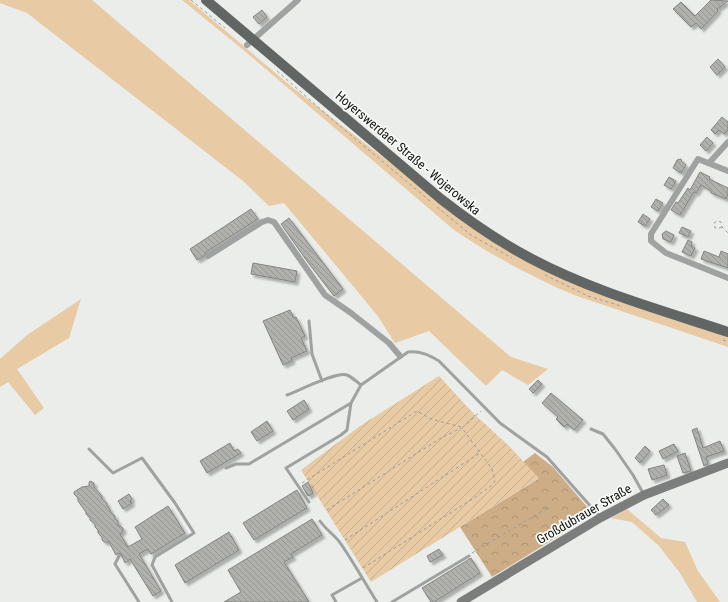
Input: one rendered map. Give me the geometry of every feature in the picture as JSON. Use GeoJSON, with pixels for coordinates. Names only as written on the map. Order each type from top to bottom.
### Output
{"type":"FeatureCollection","features":[{"type":"Feature","properties":{"kind":"main road","name":"Hoyerswerdaer Straße - Wojerowska"},"geometry":{"type":"LineString","coordinates":[[206,0],[250,42],[441,199],[468,220],[497,239],[530,258],[587,284],[728,332]]}},
{"type":"Feature","properties":{"kind":"main road","name":"Großdubrauer Straße"},"geometry":{"type":"LineString","coordinates":[[461,602],[473,599],[600,518],[644,495],[728,462]]}},
{"type":"Feature","properties":{"kind":"street"},"geometry":{"type":"LineString","coordinates":[[250,42],[298,0]]}},
{"type":"Feature","properties":{"kind":"street"},"geometry":{"type":"LineString","coordinates":[[709,163],[728,142]]}},
{"type":"Feature","properties":{"kind":"street"},"geometry":{"type":"LineString","coordinates":[[728,171],[698,159],[651,234],[651,241],[666,253],[728,278]]}},
{"type":"Feature","properties":{"kind":"street"},"geometry":{"type":"LineString","coordinates":[[208,256],[262,222],[268,220],[274,222],[325,295],[389,343],[400,356]]}},
{"type":"Feature","properties":{"kind":"lane"},"geometry":{"type":"LineString","coordinates":[[309,321],[312,354],[322,381]]}},
{"type":"Feature","properties":{"kind":"lane"},"geometry":{"type":"LineString","coordinates":[[309,502],[286,468],[347,430],[351,403],[361,384],[400,356],[408,352],[416,352],[428,354],[439,361],[500,423],[547,457],[600,518]]}},
{"type":"Feature","properties":{"kind":"lane"},"geometry":{"type":"LineString","coordinates":[[287,395],[341,374],[347,375],[361,384]]}},
{"type":"Feature","properties":{"kind":"lane"},"geometry":{"type":"LineString","coordinates":[[226,468],[236,464],[249,464],[351,403]]}},
{"type":"Feature","properties":{"kind":"lane"},"geometry":{"type":"LineString","coordinates":[[591,429],[602,434],[615,449],[633,475],[644,495]]}},
{"type":"Feature","properties":{"kind":"lane"},"geometry":{"type":"LineString","coordinates":[[89,449],[113,473],[142,458],[175,503],[194,533],[155,558],[152,565],[172,602]]}},
{"type":"Feature","properties":{"kind":"lane"},"geometry":{"type":"LineString","coordinates":[[320,521],[324,528],[333,533],[341,543],[377,602]]}},
{"type":"Feature","properties":{"kind":"lane"},"geometry":{"type":"LineString","coordinates":[[119,556],[115,564],[139,602]]}},
{"type":"Feature","properties":{"kind":"lane"},"geometry":{"type":"LineString","coordinates":[[392,602],[468,556]]}},
{"type":"Feature","properties":{"kind":"lane"},"geometry":{"type":"LineString","coordinates":[[336,602],[332,595],[362,578]]}},
{"type":"Feature","properties":{"kind":"path"},"geometry":{"type":"LineString","coordinates":[[722,227],[728,233]]}},
{"type":"Feature","properties":{"kind":"path"},"geometry":{"type":"LineString","coordinates":[[328,510],[441,438],[462,428],[484,408]]}},
{"type":"Feature","properties":{"kind":"path"},"geometry":{"type":"LineString","coordinates":[[298,486],[417,412],[431,419],[462,428],[492,469],[495,481],[491,486],[474,498],[362,569]]}},
{"type":"Feature","properties":{"kind":"path"},"geometry":{"type":"LineString","coordinates":[[344,540],[470,460],[480,452]]}},
{"type":"Feature","properties":{"kind":"path"},"geometry":{"type":"LineString","coordinates":[[468,556],[549,507]]}},
{"type":"Feature","properties":{"kind":"shaded area"},"geometry":{"type":"Polygon","coordinates":[[[0,0],[92,0],[511,357],[548,369],[528,385],[502,370],[486,386],[429,331],[395,343],[377,315],[284,203],[269,206],[243,181],[27,13],[0,3],[0,0]]]}},
{"type":"Feature","properties":{"kind":"shaded area"},"geometry":{"type":"Polygon","coordinates":[[[182,0],[189,0],[292,87],[424,189],[521,257],[728,335],[728,347],[574,295],[543,281],[482,248],[454,230],[247,53],[182,0]]]}},
{"type":"Feature","properties":{"kind":"shaded area"},"geometry":{"type":"Polygon","coordinates":[[[81,299],[69,338],[17,369],[44,408],[35,415],[8,382],[0,387],[0,359],[27,335],[81,299]]]}},
{"type":"Feature","properties":{"kind":"shaded area"},"geometry":{"type":"Polygon","coordinates":[[[439,376],[473,413],[508,445],[539,478],[371,582],[301,470],[360,426],[439,376]]]}},
{"type":"Feature","properties":{"kind":"shaded area"},"geometry":{"type":"Polygon","coordinates":[[[627,509],[661,538],[685,542],[698,571],[720,602],[697,602],[680,573],[659,546],[632,522],[611,518],[627,509]]]}},
{"type":"Feature","properties":{"kind":"green space"},"geometry":{"type":"Polygon","coordinates":[[[535,453],[553,467],[588,508],[586,519],[492,577],[460,527],[538,479],[523,462],[535,453]]]}},
{"type":"Feature","properties":{"kind":"building"},"geometry":{"type":"Polygon","coordinates":[[[711,0],[728,1],[717,9],[718,11],[701,29],[696,23],[691,27],[673,9],[681,2],[695,16],[711,0]]]}},
{"type":"Feature","properties":{"kind":"building"},"geometry":{"type":"Polygon","coordinates":[[[262,10],[267,17],[259,24],[253,17],[262,10]]]}},
{"type":"Feature","properties":{"kind":"building"},"geometry":{"type":"Polygon","coordinates":[[[718,59],[725,67],[717,75],[710,67],[718,59]]]}},
{"type":"Feature","properties":{"kind":"building"},"geometry":{"type":"Polygon","coordinates":[[[722,117],[728,122],[728,130],[724,134],[719,130],[715,134],[711,130],[722,117]]]}},
{"type":"Feature","properties":{"kind":"building"},"geometry":{"type":"Polygon","coordinates":[[[707,137],[713,143],[706,151],[700,145],[707,137]]]}},
{"type":"Feature","properties":{"kind":"building"},"geometry":{"type":"Polygon","coordinates":[[[681,159],[686,165],[681,173],[673,168],[677,160],[681,159]]]}},
{"type":"Feature","properties":{"kind":"building"},"geometry":{"type":"Polygon","coordinates":[[[700,172],[710,177],[709,179],[728,188],[726,199],[711,193],[711,191],[701,185],[696,193],[694,192],[680,215],[671,210],[676,202],[678,203],[688,188],[690,190],[700,172]]]}},
{"type":"Feature","properties":{"kind":"building"},"geometry":{"type":"Polygon","coordinates":[[[669,177],[676,181],[671,189],[664,185],[669,177]]]}},
{"type":"Feature","properties":{"kind":"building"},"geometry":{"type":"Polygon","coordinates":[[[656,199],[663,203],[658,211],[651,207],[656,199]]]}},
{"type":"Feature","properties":{"kind":"building"},"geometry":{"type":"Polygon","coordinates":[[[251,209],[258,219],[206,252],[204,256],[197,260],[190,249],[251,209]]]}},
{"type":"Feature","properties":{"kind":"building"},"geometry":{"type":"Polygon","coordinates":[[[643,214],[650,219],[645,226],[638,222],[643,214]]]}},
{"type":"Feature","properties":{"kind":"building"},"geometry":{"type":"Polygon","coordinates":[[[289,218],[343,289],[334,296],[281,224],[289,218]]]}},
{"type":"Feature","properties":{"kind":"building"},"geometry":{"type":"Polygon","coordinates":[[[682,227],[691,231],[688,237],[679,233],[682,227]]]}},
{"type":"Feature","properties":{"kind":"building"},"geometry":{"type":"Polygon","coordinates":[[[666,231],[674,235],[671,242],[663,239],[662,234],[666,231]]]}},
{"type":"Feature","properties":{"kind":"building"},"geometry":{"type":"Polygon","coordinates":[[[688,240],[692,242],[691,246],[695,248],[691,256],[682,252],[688,240]]]}},
{"type":"Feature","properties":{"kind":"building"},"geometry":{"type":"Polygon","coordinates":[[[704,251],[719,257],[721,251],[728,254],[728,268],[701,259],[704,251]]]}},
{"type":"Feature","properties":{"kind":"building"},"geometry":{"type":"Polygon","coordinates":[[[253,263],[297,271],[295,282],[251,274],[253,263]]]}},
{"type":"Feature","properties":{"kind":"building"},"geometry":{"type":"Polygon","coordinates":[[[290,310],[294,318],[296,317],[305,336],[301,338],[307,351],[291,358],[292,361],[283,365],[263,321],[290,310]]]}},
{"type":"Feature","properties":{"kind":"building"},"geometry":{"type":"Polygon","coordinates":[[[538,380],[542,384],[533,393],[529,389],[538,380]]]}},
{"type":"Feature","properties":{"kind":"building"},"geometry":{"type":"Polygon","coordinates":[[[551,393],[583,420],[574,430],[567,424],[564,427],[556,419],[558,417],[542,403],[551,393]]]}},
{"type":"Feature","properties":{"kind":"building"},"geometry":{"type":"Polygon","coordinates":[[[304,400],[309,409],[293,420],[287,411],[304,400]]]}},
{"type":"Feature","properties":{"kind":"building"},"geometry":{"type":"Polygon","coordinates":[[[267,421],[273,431],[257,441],[251,432],[267,421]]]}},
{"type":"Feature","properties":{"kind":"building"},"geometry":{"type":"Polygon","coordinates":[[[697,428],[703,448],[720,441],[724,451],[706,457],[708,464],[704,466],[692,430],[697,428]]]}},
{"type":"Feature","properties":{"kind":"building"},"geometry":{"type":"Polygon","coordinates":[[[230,443],[234,451],[238,449],[241,453],[207,473],[200,461],[230,443]]]}},
{"type":"Feature","properties":{"kind":"building"},"geometry":{"type":"Polygon","coordinates":[[[674,444],[678,451],[663,459],[659,451],[674,444]]]}},
{"type":"Feature","properties":{"kind":"building"},"geometry":{"type":"Polygon","coordinates":[[[645,446],[650,451],[640,463],[635,458],[645,446]]]}},
{"type":"Feature","properties":{"kind":"building"},"geometry":{"type":"Polygon","coordinates":[[[685,453],[691,471],[683,473],[677,456],[685,453]]]}},
{"type":"Feature","properties":{"kind":"building"},"geometry":{"type":"Polygon","coordinates":[[[664,465],[667,475],[652,480],[648,469],[664,465]]]}},
{"type":"Feature","properties":{"kind":"building"},"geometry":{"type":"Polygon","coordinates":[[[90,481],[94,483],[94,487],[102,496],[102,499],[107,503],[110,512],[118,521],[118,525],[123,528],[123,531],[120,534],[128,547],[142,539],[135,527],[168,506],[185,533],[151,554],[148,549],[139,554],[161,591],[153,596],[130,559],[125,563],[121,554],[118,553],[116,555],[109,542],[104,542],[102,540],[102,537],[95,527],[95,524],[90,520],[78,501],[78,498],[74,494],[74,492],[82,487],[89,486],[90,481]]]}},
{"type":"Feature","properties":{"kind":"building"},"geometry":{"type":"Polygon","coordinates":[[[308,482],[313,493],[308,496],[302,486],[308,482]]]}},
{"type":"Feature","properties":{"kind":"building"},"geometry":{"type":"Polygon","coordinates":[[[297,490],[307,508],[254,540],[243,523],[297,490]]]}},
{"type":"Feature","properties":{"kind":"building"},"geometry":{"type":"Polygon","coordinates":[[[129,494],[132,499],[130,501],[132,503],[123,509],[118,501],[129,494]]]}},
{"type":"Feature","properties":{"kind":"building"},"geometry":{"type":"Polygon","coordinates":[[[663,499],[669,505],[656,515],[651,510],[663,499]]]}},
{"type":"Feature","properties":{"kind":"building"},"geometry":{"type":"Polygon","coordinates":[[[312,519],[322,535],[291,554],[293,557],[284,562],[309,602],[224,602],[241,592],[228,570],[312,519]]]}},
{"type":"Feature","properties":{"kind":"building"},"geometry":{"type":"Polygon","coordinates":[[[229,532],[239,550],[185,583],[175,565],[229,532]]]}},
{"type":"Feature","properties":{"kind":"building"},"geometry":{"type":"Polygon","coordinates":[[[439,549],[443,555],[430,562],[427,556],[439,549]]]}},
{"type":"Feature","properties":{"kind":"building"},"geometry":{"type":"Polygon","coordinates":[[[471,558],[480,573],[434,602],[431,602],[422,588],[471,558]]]}}]}
